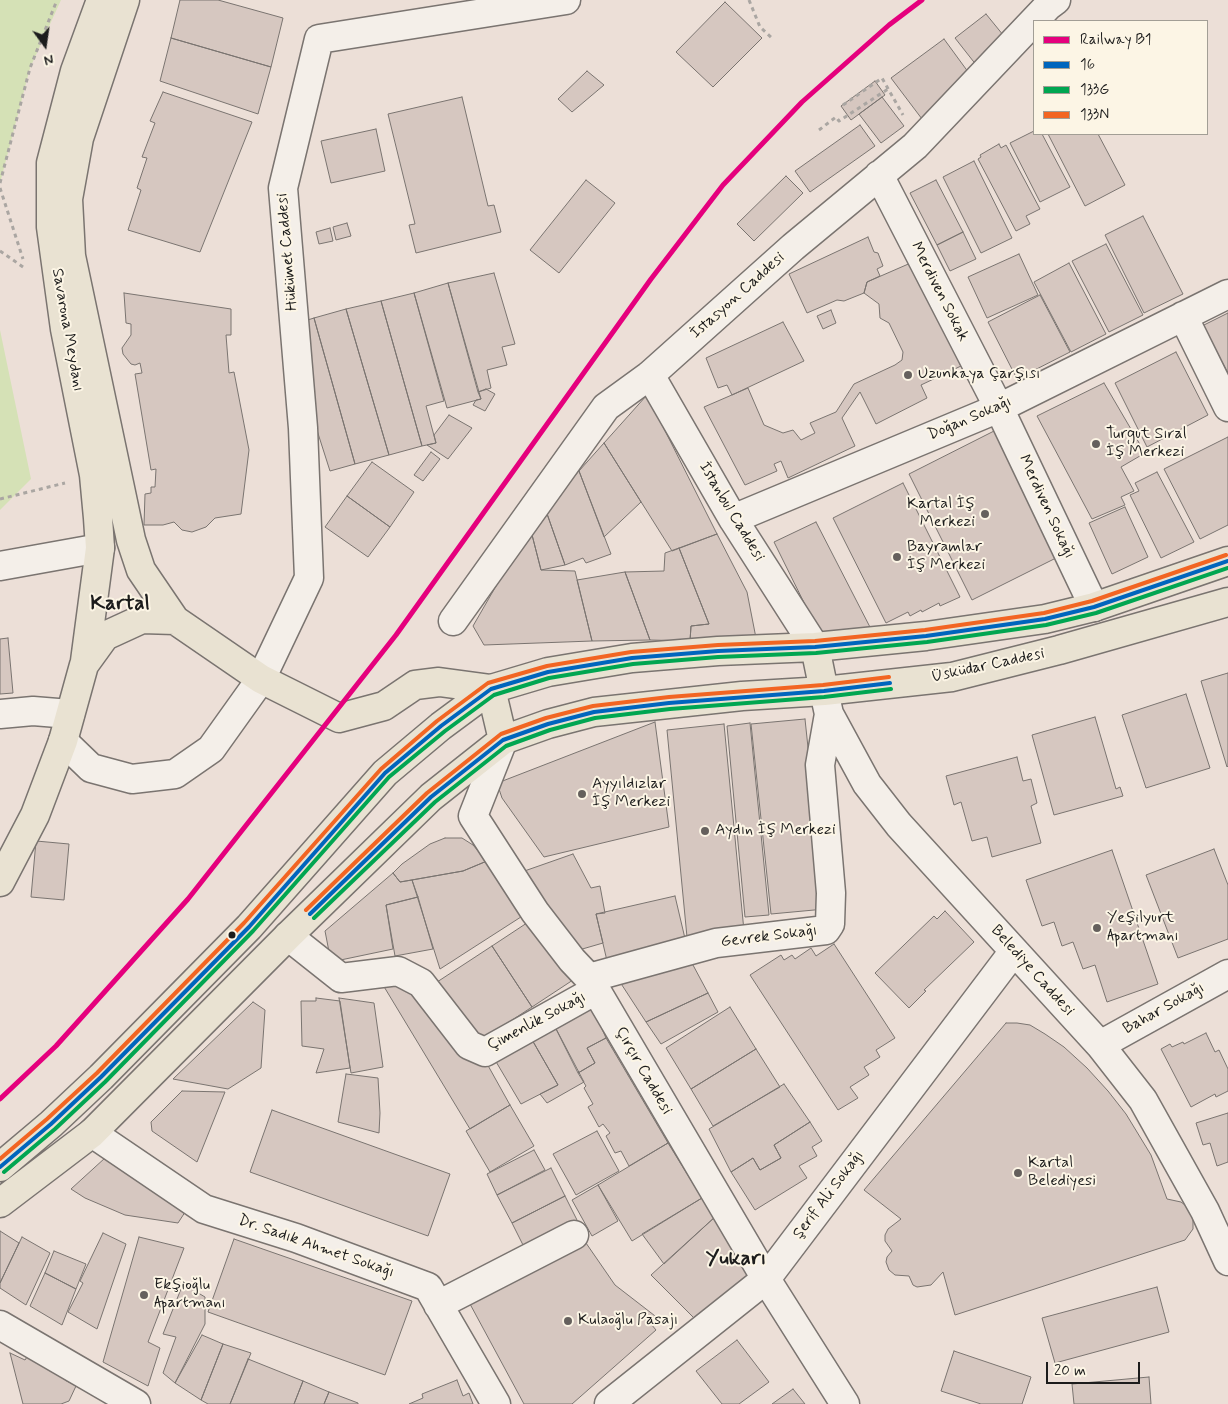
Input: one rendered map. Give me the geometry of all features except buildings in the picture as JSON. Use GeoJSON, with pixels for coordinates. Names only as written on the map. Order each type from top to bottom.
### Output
{"type":"FeatureCollection","features":[{"type":"Feature","properties":{"kind":"main road","name":"Savarona Meydanı"},"geometry":{"type":"LineString","coordinates":[[84,665],[100,548],[94,475],[65,329],[51,227],[50,163],[75,72],[101,0]]}},
{"type":"Feature","properties":{"kind":"main road","name":"Savarona Meydanı"},"geometry":{"type":"LineString","coordinates":[[125,0],[79,138],[68,198],[71,256],[131,540],[141,570],[175,620]]}},
{"type":"Feature","properties":{"kind":"main road"},"geometry":{"type":"LineString","coordinates":[[0,1167],[51,1124],[101,1077],[249,927],[384,773],[441,726],[491,689],[548,672],[632,658],[718,651],[815,647],[926,636],[1045,618],[1094,607],[1228,561]]}},
{"type":"Feature","properties":{"kind":"main road","name":"Üsküdar Caddesi"},"geometry":{"type":"LineString","coordinates":[[0,1203],[92,1133],[288,936],[431,797],[503,740],[548,724],[594,712],[742,696],[827,702],[982,670],[1228,602]]}},
{"type":"Feature","properties":{"kind":"main road"},"geometry":{"type":"LineString","coordinates":[[0,882],[36,815],[63,741],[84,665],[105,636],[142,619],[175,620],[261,679],[339,718],[384,706],[415,684],[440,682],[491,689]]}},
{"type":"Feature","properties":{"kind":"main road"},"geometry":{"type":"LineString","coordinates":[[815,647],[827,702]]}},
{"type":"Feature","properties":{"kind":"main road"},"geometry":{"type":"LineString","coordinates":[[491,689],[503,740]]}},
{"type":"Feature","properties":{"kind":"street","name":"Hükümet Caddesi"},"geometry":{"type":"LineString","coordinates":[[261,679],[309,578],[303,428],[282,188],[319,39],[566,0]]}},
{"type":"Feature","properties":{"kind":"street","name":"İstasyon Caddesi"},"geometry":{"type":"LineString","coordinates":[[1035,20],[1056,0]]}},
{"type":"Feature","properties":{"kind":"street","name":"İstasyon Caddesi"},"geometry":{"type":"LineString","coordinates":[[453,620],[606,407],[650,375],[793,247],[915,146],[1033,22]]}},
{"type":"Feature","properties":{"kind":"street","name":"Merdiven Sokak"},"geometry":{"type":"LineString","coordinates":[[879,175],[999,408]]}},
{"type":"Feature","properties":{"kind":"street","name":"Doğan Sokağı"},"geometry":{"type":"LineString","coordinates":[[733,519],[999,408],[1228,294]]}},
{"type":"Feature","properties":{"kind":"street"},"geometry":{"type":"LineString","coordinates":[[1183,316],[1228,407]]}},
{"type":"Feature","properties":{"kind":"street","name":"İstanbul Caddesi"},"geometry":{"type":"LineString","coordinates":[[650,375],[733,519],[815,647]]}},
{"type":"Feature","properties":{"kind":"street","name":"Merdiven Sokağı"},"geometry":{"type":"LineString","coordinates":[[999,408],[1094,607]]}},
{"type":"Feature","properties":{"kind":"street"},"geometry":{"type":"LineString","coordinates":[[0,566],[100,548]]}},
{"type":"Feature","properties":{"kind":"street"},"geometry":{"type":"LineString","coordinates":[[63,741],[90,768],[132,779],[175,774],[211,749],[261,679]]}},
{"type":"Feature","properties":{"kind":"street","name":"Belediye Caddesi"},"geometry":{"type":"LineString","coordinates":[[827,702],[866,784],[899,824],[1100,1045],[1143,1100],[1216,1210],[1228,1260]]}},
{"type":"Feature","properties":{"kind":"street","name":"Gevrek Sokağı"},"geometry":{"type":"LineString","coordinates":[[592,984],[716,943],[826,930],[830,924],[831,893],[820,765],[827,702]]}},
{"type":"Feature","properties":{"kind":"street"},"geometry":{"type":"LineString","coordinates":[[0,714],[32,711],[70,714]]}},
{"type":"Feature","properties":{"kind":"street","name":"Çırçır Caddesi"},"geometry":{"type":"LineString","coordinates":[[503,740],[473,816],[535,912],[592,984],[766,1279],[846,1403]]}},
{"type":"Feature","properties":{"kind":"street","name":"Çimenlik Sokağı"},"geometry":{"type":"LineString","coordinates":[[288,936],[342,978],[398,971],[421,983],[470,1045],[485,1052],[592,984]]}},
{"type":"Feature","properties":{"kind":"street","name":"Şerif Ali Sokağı"},"geometry":{"type":"LineString","coordinates":[[609,1404],[766,1279],[1014,951]]}},
{"type":"Feature","properties":{"kind":"street","name":"Bahar Sokağı"},"geometry":{"type":"LineString","coordinates":[[1100,1045],[1228,974]]}},
{"type":"Feature","properties":{"kind":"street","name":"Dr. Sadık Ahmet Sokağı"},"geometry":{"type":"LineString","coordinates":[[92,1133],[204,1209],[296,1238],[428,1287],[496,1404]]}},
{"type":"Feature","properties":{"kind":"street"},"geometry":{"type":"LineString","coordinates":[[438,1305],[574,1235]]}},
{"type":"Feature","properties":{"kind":"street"},"geometry":{"type":"LineString","coordinates":[[0,1325],[136,1404]]}},
{"type":"Feature","properties":{"kind":"path"},"geometry":{"type":"LineString","coordinates":[[0,183],[30,68],[57,0]]}},
{"type":"Feature","properties":{"kind":"path"},"geometry":{"type":"LineString","coordinates":[[750,0],[760,27],[773,39]]}},
{"type":"Feature","properties":{"kind":"path"},"geometry":{"type":"LineString","coordinates":[[843,104],[882,78],[902,113],[915,146]]}},
{"type":"Feature","properties":{"kind":"path"},"geometry":{"type":"LineString","coordinates":[[819,130],[836,117],[839,122],[888,89]]}},
{"type":"Feature","properties":{"kind":"path"},"geometry":{"type":"LineString","coordinates":[[0,251],[27,270]]}},
{"type":"Feature","properties":{"kind":"path"},"geometry":{"type":"LineString","coordinates":[[0,499],[94,475]]}},
{"type":"Feature","properties":{"kind":"green space"},"geometry":{"type":"Polygon","coordinates":[[[0,0],[61,0],[30,68],[0,183],[0,0]]]}},
{"type":"Feature","properties":{"kind":"green space"},"geometry":{"type":"Polygon","coordinates":[[[0,330],[31,479],[0,510],[0,330]]]}},
{"type":"Feature","properties":{"kind":"rail line","name":"B1"},"geometry":{"type":"LineString","coordinates":[[0,1099],[56,1046],[188,899],[396,635],[651,279],[723,185],[802,102],[889,25],[922,0]]}},
{"type":"Feature","properties":{"kind":"transit line","name":"133N"},"geometry":{"type":"LineString","coordinates":[[0,1159],[97,1073],[244,923],[381,769],[437,721],[488,683],[547,666],[631,652],[718,645],[815,641],[925,630],[1044,613],[1092,601],[1226,555]]}},
{"type":"Feature","properties":{"kind":"transit line","name":"16"},"geometry":{"type":"LineString","coordinates":[[0,1167],[51,1124],[101,1077],[249,927],[385,773],[441,726],[491,689],[548,672],[632,658],[718,651],[815,647],[926,636],[1045,619],[1094,607],[1228,561]]}},
{"type":"Feature","properties":{"kind":"transit line","name":"133G"},"geometry":{"type":"LineString","coordinates":[[4,1172],[55,1129],[105,1082],[253,931],[389,777],[445,731],[494,695],[549,678],[633,664],[718,657],[816,653],[927,642],[1046,625],[1096,613],[1228,568]]}},
{"type":"Feature","properties":{"kind":"transit line","name":"133N"},"geometry":{"type":"LineString","coordinates":[[306,910],[427,793],[501,734],[546,718],[593,706],[669,697],[823,685],[889,677]]}},
{"type":"Feature","properties":{"kind":"transit line","name":"16"},"geometry":{"type":"LineString","coordinates":[[310,914],[431,797],[503,740],[548,724],[594,712],[669,703],[824,691],[890,683]]}},
{"type":"Feature","properties":{"kind":"transit line","name":"133G"},"geometry":{"type":"LineString","coordinates":[[314,918],[435,802],[506,746],[550,730],[595,718],[670,709],[824,697],[891,689]]}},
{"type":"Feature","properties":{"kind":"place","name":"Uzunkaya Çarşısı"},"geometry":{"type":"Point","coordinates":[908,375]}},
{"type":"Feature","properties":{"kind":"place","name":"Turgut Sıral İş Merkezi"},"geometry":{"type":"Point","coordinates":[1096,444]}},
{"type":"Feature","properties":{"kind":"place","name":"Kartal İş Merkezi"},"geometry":{"type":"Point","coordinates":[985,514]}},
{"type":"Feature","properties":{"kind":"place","name":"Bayramlar İş Merkezi"},"geometry":{"type":"Point","coordinates":[897,557]}},
{"type":"Feature","properties":{"kind":"place","name":"Ayyıldızlar İş Merkezi"},"geometry":{"type":"Point","coordinates":[582,794]}},
{"type":"Feature","properties":{"kind":"place","name":"Aydın İş Merkezi"},"geometry":{"type":"Point","coordinates":[705,831]}},
{"type":"Feature","properties":{"kind":"place","name":"Yeşilyurt Apartmanı"},"geometry":{"type":"Point","coordinates":[1097,928]}},
{"type":"Feature","properties":{"kind":"place","name":"Kartal Belediyesi"},"geometry":{"type":"Point","coordinates":[1018,1173]}},
{"type":"Feature","properties":{"kind":"place","name":"Ekşioğlu Apartmanı"},"geometry":{"type":"Point","coordinates":[144,1295]}},
{"type":"Feature","properties":{"kind":"place","name":"Kulaoğlu Pasajı"},"geometry":{"type":"Point","coordinates":[568,1321]}},
{"type":"Feature","properties":{"kind":"district","name":"Kartal"},"geometry":{"type":"Point","coordinates":[120,605]}},
{"type":"Feature","properties":{"kind":"district","name":"Yukarı"},"geometry":{"type":"Point","coordinates":[736,1260]}}]}
